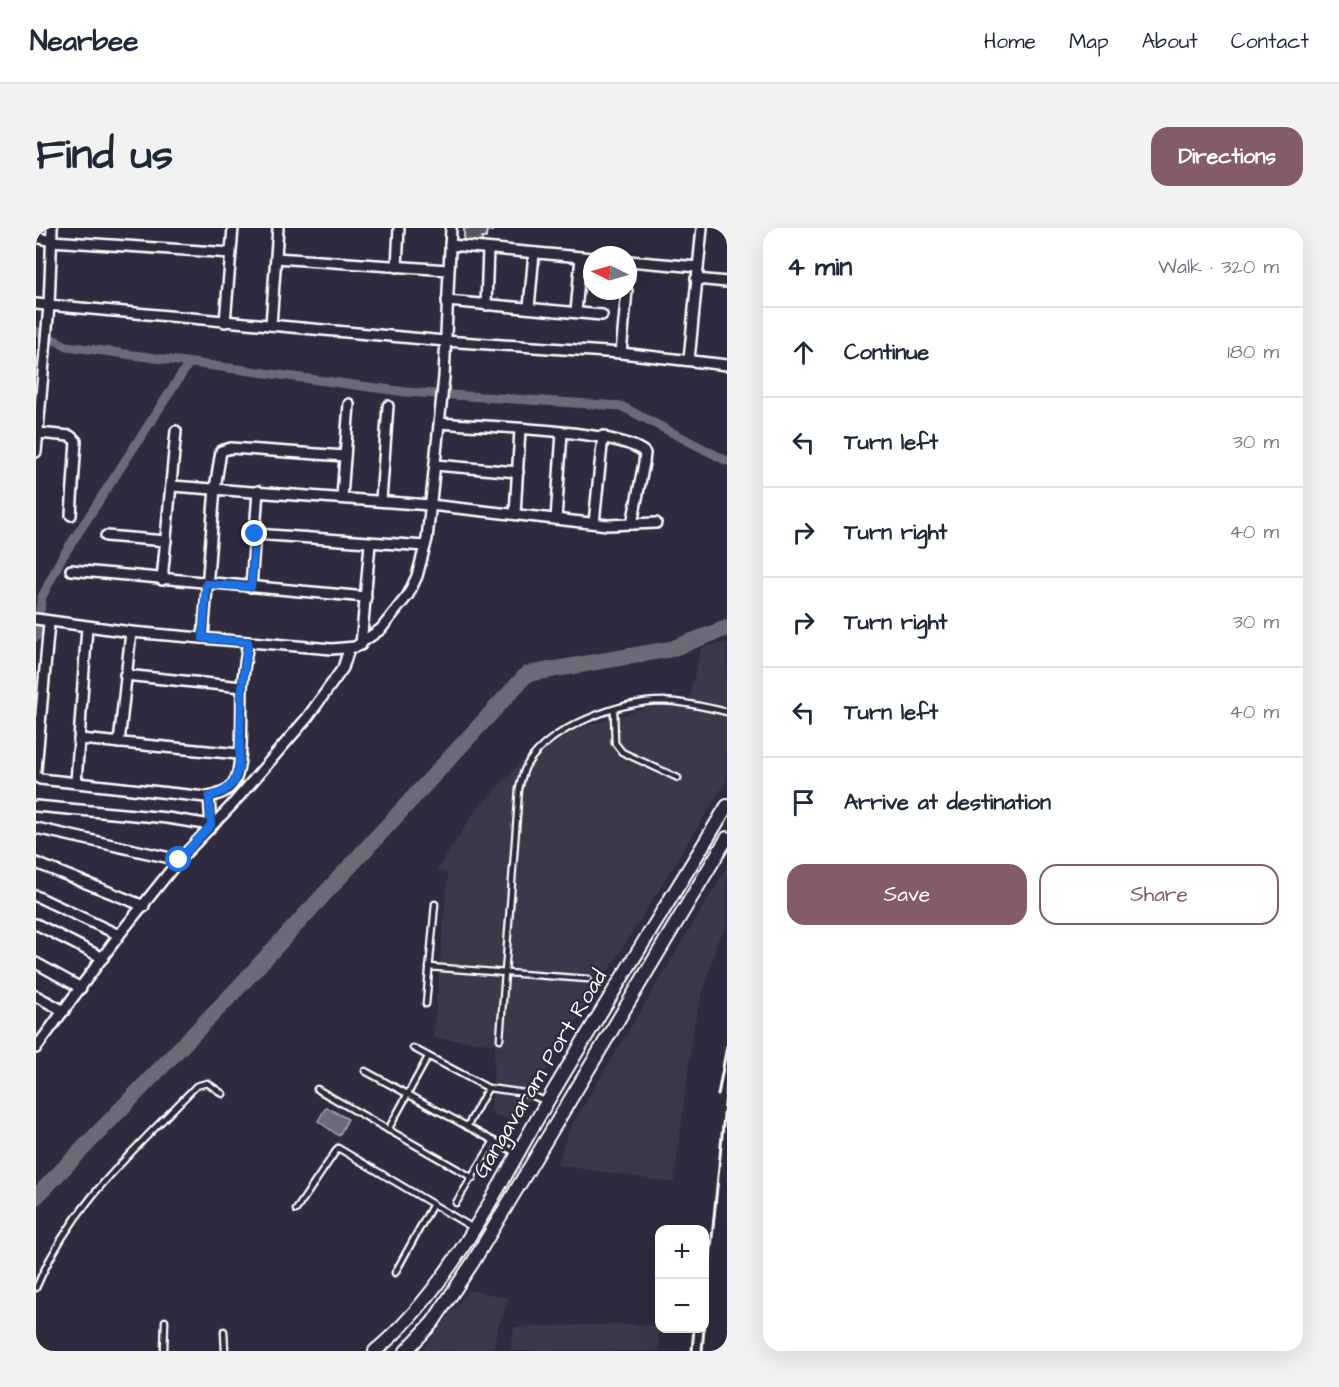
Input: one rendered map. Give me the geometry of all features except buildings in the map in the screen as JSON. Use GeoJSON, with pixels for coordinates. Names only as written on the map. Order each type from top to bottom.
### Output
{"type":"FeatureCollection","features":[{"type":"Feature","properties":{"kind":"street"},"geometry":{"type":"LineString","coordinates":[[36,452],[49,306],[52,228]]}},
{"type":"Feature","properties":{"kind":"street"},"geometry":{"type":"LineString","coordinates":[[225,322],[233,228]]}},
{"type":"Feature","properties":{"kind":"street"},"geometry":{"type":"LineString","coordinates":[[271,326],[278,228]]}},
{"type":"Feature","properties":{"kind":"street"},"geometry":{"type":"LineString","coordinates":[[397,267],[399,228]]}},
{"type":"Feature","properties":{"kind":"street"},"geometry":{"type":"LineString","coordinates":[[36,619],[49,623],[131,632],[349,649],[361,645],[381,629],[408,595],[417,576],[425,546],[442,406],[451,228]]}},
{"type":"Feature","properties":{"kind":"street"},"geometry":{"type":"LineString","coordinates":[[689,360],[702,228]]}},
{"type":"Feature","properties":{"kind":"street"},"geometry":{"type":"LineString","coordinates":[[36,237],[51,242],[231,253]]}},
{"type":"Feature","properties":{"kind":"street"},"geometry":{"type":"LineString","coordinates":[[450,245],[581,256],[576,312]]}},
{"type":"Feature","properties":{"kind":"street"},"geometry":{"type":"LineString","coordinates":[[486,305],[488,249]]}},
{"type":"Feature","properties":{"kind":"street"},"geometry":{"type":"LineString","coordinates":[[529,308],[534,252]]}},
{"type":"Feature","properties":{"kind":"street"},"geometry":{"type":"LineString","coordinates":[[276,258],[448,270]]}},
{"type":"Feature","properties":{"kind":"street"},"geometry":{"type":"LineString","coordinates":[[637,262],[698,267]]}},
{"type":"Feature","properties":{"kind":"street"},"geometry":{"type":"LineString","coordinates":[[696,279],[727,282]]}},
{"type":"Feature","properties":{"kind":"street"},"geometry":{"type":"LineString","coordinates":[[621,353],[626,300]]}},
{"type":"Feature","properties":{"kind":"street"},"geometry":{"type":"LineString","coordinates":[[447,301],[602,315]]}},
{"type":"Feature","properties":{"kind":"street"},"geometry":{"type":"LineString","coordinates":[[36,304],[445,341],[621,353],[727,365]]}},
{"type":"Feature","properties":{"kind":"street"},"geometry":{"type":"LineString","coordinates":[[342,497],[349,404]]}},
{"type":"Feature","properties":{"kind":"street"},"geometry":{"type":"LineString","coordinates":[[381,500],[388,406]]}},
{"type":"Feature","properties":{"kind":"street"},"geometry":{"type":"LineString","coordinates":[[440,423],[603,436],[639,447],[645,453],[632,524]]}},
{"type":"Feature","properties":{"kind":"street"},"geometry":{"type":"LineString","coordinates":[[162,580],[176,430]]}},
{"type":"Feature","properties":{"kind":"street"},"geometry":{"type":"LineString","coordinates":[[515,514],[520,430]]}},
{"type":"Feature","properties":{"kind":"street"},"geometry":{"type":"LineString","coordinates":[[38,433],[70,436],[76,441],[71,515]]}},
{"type":"Feature","properties":{"kind":"street"},"geometry":{"type":"LineString","coordinates":[[556,519],[562,433]]}},
{"type":"Feature","properties":{"kind":"street"},"geometry":{"type":"LineString","coordinates":[[594,523],[603,436]]}},
{"type":"Feature","properties":{"kind":"street"},"geometry":{"type":"LineString","coordinates":[[203,638],[215,488],[220,455],[224,449],[345,456]]}},
{"type":"Feature","properties":{"kind":"street"},"geometry":{"type":"LineString","coordinates":[[435,465],[518,472]]}},
{"type":"Feature","properties":{"kind":"street"},"geometry":{"type":"LineString","coordinates":[[172,486],[381,500],[594,523],[656,523]]}},
{"type":"Feature","properties":{"kind":"street"},"geometry":{"type":"LineString","coordinates":[[251,587],[258,491]]}},
{"type":"Feature","properties":{"kind":"street"},"geometry":{"type":"LineString","coordinates":[[255,534],[370,544],[425,546]]}},
{"type":"Feature","properties":{"kind":"street"},"geometry":{"type":"LineString","coordinates":[[106,536],[166,542]]}},
{"type":"Feature","properties":{"kind":"street"},"geometry":{"type":"LineString","coordinates":[[361,645],[370,544]]}},
{"type":"Feature","properties":{"kind":"street"},"geometry":{"type":"LineString","coordinates":[[71,570],[366,597]]}},
{"type":"Feature","properties":{"kind":"street"},"geometry":{"type":"LineString","coordinates":[[36,770],[49,623]]}},
{"type":"Feature","properties":{"kind":"street"},"geometry":{"type":"LineString","coordinates":[[76,782],[87,627]]}},
{"type":"Feature","properties":{"kind":"street"},"geometry":{"type":"LineString","coordinates":[[119,742],[131,632]]}},
{"type":"Feature","properties":{"kind":"street"},"geometry":{"type":"LineString","coordinates":[[36,776],[40,780],[209,797],[224,791],[234,782],[239,754],[242,687],[248,642]]}},
{"type":"Feature","properties":{"kind":"street"},"geometry":{"type":"LineString","coordinates":[[36,1048],[40,1036],[64,1011],[119,935],[179,860],[231,806],[307,718],[343,668],[349,649]]}},
{"type":"Feature","properties":{"kind":"street"},"geometry":{"type":"LineString","coordinates":[[125,675],[242,687]]}},
{"type":"Feature","properties":{"kind":"street"},"geometry":{"type":"LineString","coordinates":[[80,739],[239,754]]}},
{"type":"Feature","properties":{"kind":"street"},"geometry":{"type":"LineString","coordinates":[[209,797],[211,825]]}},
{"type":"Feature","properties":{"kind":"street"},"geometry":{"type":"LineString","coordinates":[[36,806],[167,818],[211,825]]}},
{"type":"Feature","properties":{"kind":"street","name":"Gangavaram Port Road"},"geometry":{"type":"LineString","coordinates":[[375,1351],[406,1321],[439,1279],[473,1227],[727,806]]}},
{"type":"Feature","properties":{"kind":"street"},"geometry":{"type":"LineString","coordinates":[[36,828],[179,860]]}},
{"type":"Feature","properties":{"kind":"street","name":"Gangavaram Port Road"},"geometry":{"type":"LineString","coordinates":[[406,1351],[433,1322],[473,1262],[727,838]]}},
{"type":"Feature","properties":{"kind":"street"},"geometry":{"type":"LineString","coordinates":[[36,862],[144,906]]}},
{"type":"Feature","properties":{"kind":"street"},"geometry":{"type":"LineString","coordinates":[[36,896],[119,935]]}},
{"type":"Feature","properties":{"kind":"street"},"geometry":{"type":"LineString","coordinates":[[36,924],[103,958]]}},
{"type":"Feature","properties":{"kind":"street"},"geometry":{"type":"LineString","coordinates":[[36,963],[81,988]]}},
{"type":"Feature","properties":{"kind":"street"},"geometry":{"type":"LineString","coordinates":[[36,996],[64,1011]]}},
{"type":"Feature","properties":{"kind":"lane"},"geometry":{"type":"LineString","coordinates":[[500,1039],[519,789],[523,773],[540,748],[571,726],[614,711],[663,701],[727,712]]}},
{"type":"Feature","properties":{"kind":"lane"},"geometry":{"type":"LineString","coordinates":[[614,711],[615,743],[622,752],[678,778]]}},
{"type":"Feature","properties":{"kind":"lane"},"geometry":{"type":"LineString","coordinates":[[426,1004],[435,904]]}},
{"type":"Feature","properties":{"kind":"lane"},"geometry":{"type":"LineString","coordinates":[[429,967],[505,971],[588,980]]}},
{"type":"Feature","properties":{"kind":"lane"},"geometry":{"type":"LineString","coordinates":[[413,1048],[488,1088],[526,1093],[547,1102]]}},
{"type":"Feature","properties":{"kind":"lane"},"geometry":{"type":"LineString","coordinates":[[388,1130],[428,1057]]}},
{"type":"Feature","properties":{"kind":"lane"},"geometry":{"type":"LineString","coordinates":[[365,1071],[517,1154]]}},
{"type":"Feature","properties":{"kind":"lane"},"geometry":{"type":"LineString","coordinates":[[36,1287],[77,1212],[130,1152],[196,1086],[207,1083],[223,1094]]}},
{"type":"Feature","properties":{"kind":"lane"},"geometry":{"type":"LineString","coordinates":[[467,1127],[488,1088]]}},
{"type":"Feature","properties":{"kind":"lane"},"geometry":{"type":"LineString","coordinates":[[317,1089],[473,1178]]}},
{"type":"Feature","properties":{"kind":"lane"},"geometry":{"type":"LineString","coordinates":[[456,1203],[494,1141]]}},
{"type":"Feature","properties":{"kind":"lane"},"geometry":{"type":"LineString","coordinates":[[296,1210],[338,1148],[473,1227]]}},
{"type":"Feature","properties":{"kind":"lane"},"geometry":{"type":"LineString","coordinates":[[395,1273],[433,1204]]}},
{"type":"Feature","properties":{"kind":"lane"},"geometry":{"type":"LineString","coordinates":[[164,1351],[165,1322]]}},
{"type":"Feature","properties":{"kind":"lane"},"geometry":{"type":"LineString","coordinates":[[224,1331],[225,1351]]}},
{"type":"Feature","properties":{"kind":"shaded area"},"geometry":{"type":"Polygon","coordinates":[[[727,642],[727,780],[514,1122],[491,1113],[495,1044],[433,1038],[448,874],[437,870],[475,811],[543,740],[658,704],[687,707],[701,648],[727,642]]]}},
{"type":"Feature","properties":{"kind":"shaded area"},"geometry":{"type":"Polygon","coordinates":[[[727,867],[727,926],[718,940],[694,1024],[674,1183],[557,1165],[568,1132],[727,867]]]}},
{"type":"Feature","properties":{"kind":"shaded area"},"geometry":{"type":"Polygon","coordinates":[[[326,1107],[348,1119],[339,1136],[318,1121],[326,1107]]]}},
{"type":"Feature","properties":{"kind":"shaded area"},"geometry":{"type":"Polygon","coordinates":[[[469,1290],[509,1298],[498,1327],[493,1351],[421,1351],[469,1290]]]}},
{"type":"Feature","properties":{"kind":"shaded area"},"geometry":{"type":"Polygon","coordinates":[[[631,1324],[655,1326],[655,1333],[659,1333],[659,1351],[510,1351],[514,1327],[631,1324]]]}},
{"type":"Feature","properties":{"kind":"waterway"},"geometry":{"type":"LineString","coordinates":[[36,331],[67,346],[406,392],[621,406],[727,461]]}},
{"type":"Feature","properties":{"kind":"waterway"},"geometry":{"type":"LineString","coordinates":[[36,637],[42,597],[61,559],[189,363]]}},
{"type":"Feature","properties":{"kind":"waterway"},"geometry":{"type":"LineString","coordinates":[[36,1197],[237,989],[527,674],[671,649],[727,628]]}},
{"type":"Feature","properties":{"kind":"railway"},"geometry":{"type":"LineString","coordinates":[[718,1095],[727,1046]]}},
{"type":"Feature","properties":{"kind":"railway"},"geometry":{"type":"LineString","coordinates":[[708,1279],[727,1084]]}},
{"type":"Feature","properties":{"kind":"railway"},"geometry":{"type":"LineString","coordinates":[[692,1351],[694,1333]]}},
{"type":"Feature","properties":{"kind":"railway"},"geometry":{"type":"LineString","coordinates":[[702,1351],[704,1333]]}},
{"type":"Feature","properties":{"kind":"route"},"geometry":{"type":"LineString","coordinates":[[179,860],[211,825],[209,797],[216,796],[234,782],[239,768],[242,687],[248,642],[203,638],[206,584],[251,587],[255,534]]}}]}
